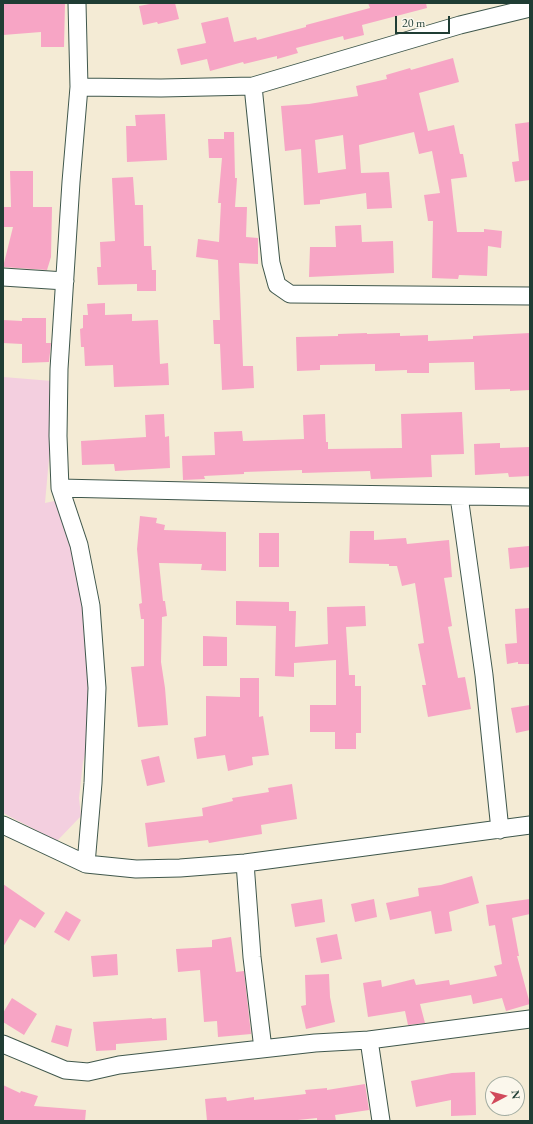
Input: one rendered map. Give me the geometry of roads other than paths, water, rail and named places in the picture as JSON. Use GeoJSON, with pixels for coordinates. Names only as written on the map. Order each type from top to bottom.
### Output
{"type":"FeatureCollection","features":[{"type":"Feature","properties":{"kind":"street"},"geometry":{"type":"LineString","coordinates":[[77,3],[79,87],[71,182],[59,369],[58,436],[60,488],[79,545],[91,606],[97,688],[93,783],[86,864]]}},
{"type":"Feature","properties":{"kind":"street"},"geometry":{"type":"LineString","coordinates":[[79,87],[161,88],[253,86],[460,25],[530,8]]}},
{"type":"Feature","properties":{"kind":"street"},"geometry":{"type":"LineString","coordinates":[[253,86],[271,263],[277,285],[290,294],[530,296]]}},
{"type":"Feature","properties":{"kind":"street"},"geometry":{"type":"LineString","coordinates":[[3,277],[65,281]]}},
{"type":"Feature","properties":{"kind":"street"},"geometry":{"type":"LineString","coordinates":[[60,488],[530,497]]}},
{"type":"Feature","properties":{"kind":"street"},"geometry":{"type":"LineString","coordinates":[[459,496],[484,675],[500,830]]}},
{"type":"Feature","properties":{"kind":"street"},"geometry":{"type":"LineString","coordinates":[[3,825],[86,864],[136,869],[180,868],[245,863],[530,825]]}},
{"type":"Feature","properties":{"kind":"street"},"geometry":{"type":"LineString","coordinates":[[245,863],[252,957],[263,1049]]}},
{"type":"Feature","properties":{"kind":"street"},"geometry":{"type":"LineString","coordinates":[[3,1044],[65,1070],[88,1072],[120,1065],[315,1043],[369,1040],[530,1019]]}},
{"type":"Feature","properties":{"kind":"street"},"geometry":{"type":"LineString","coordinates":[[369,1040],[381,1121]]}}]}
